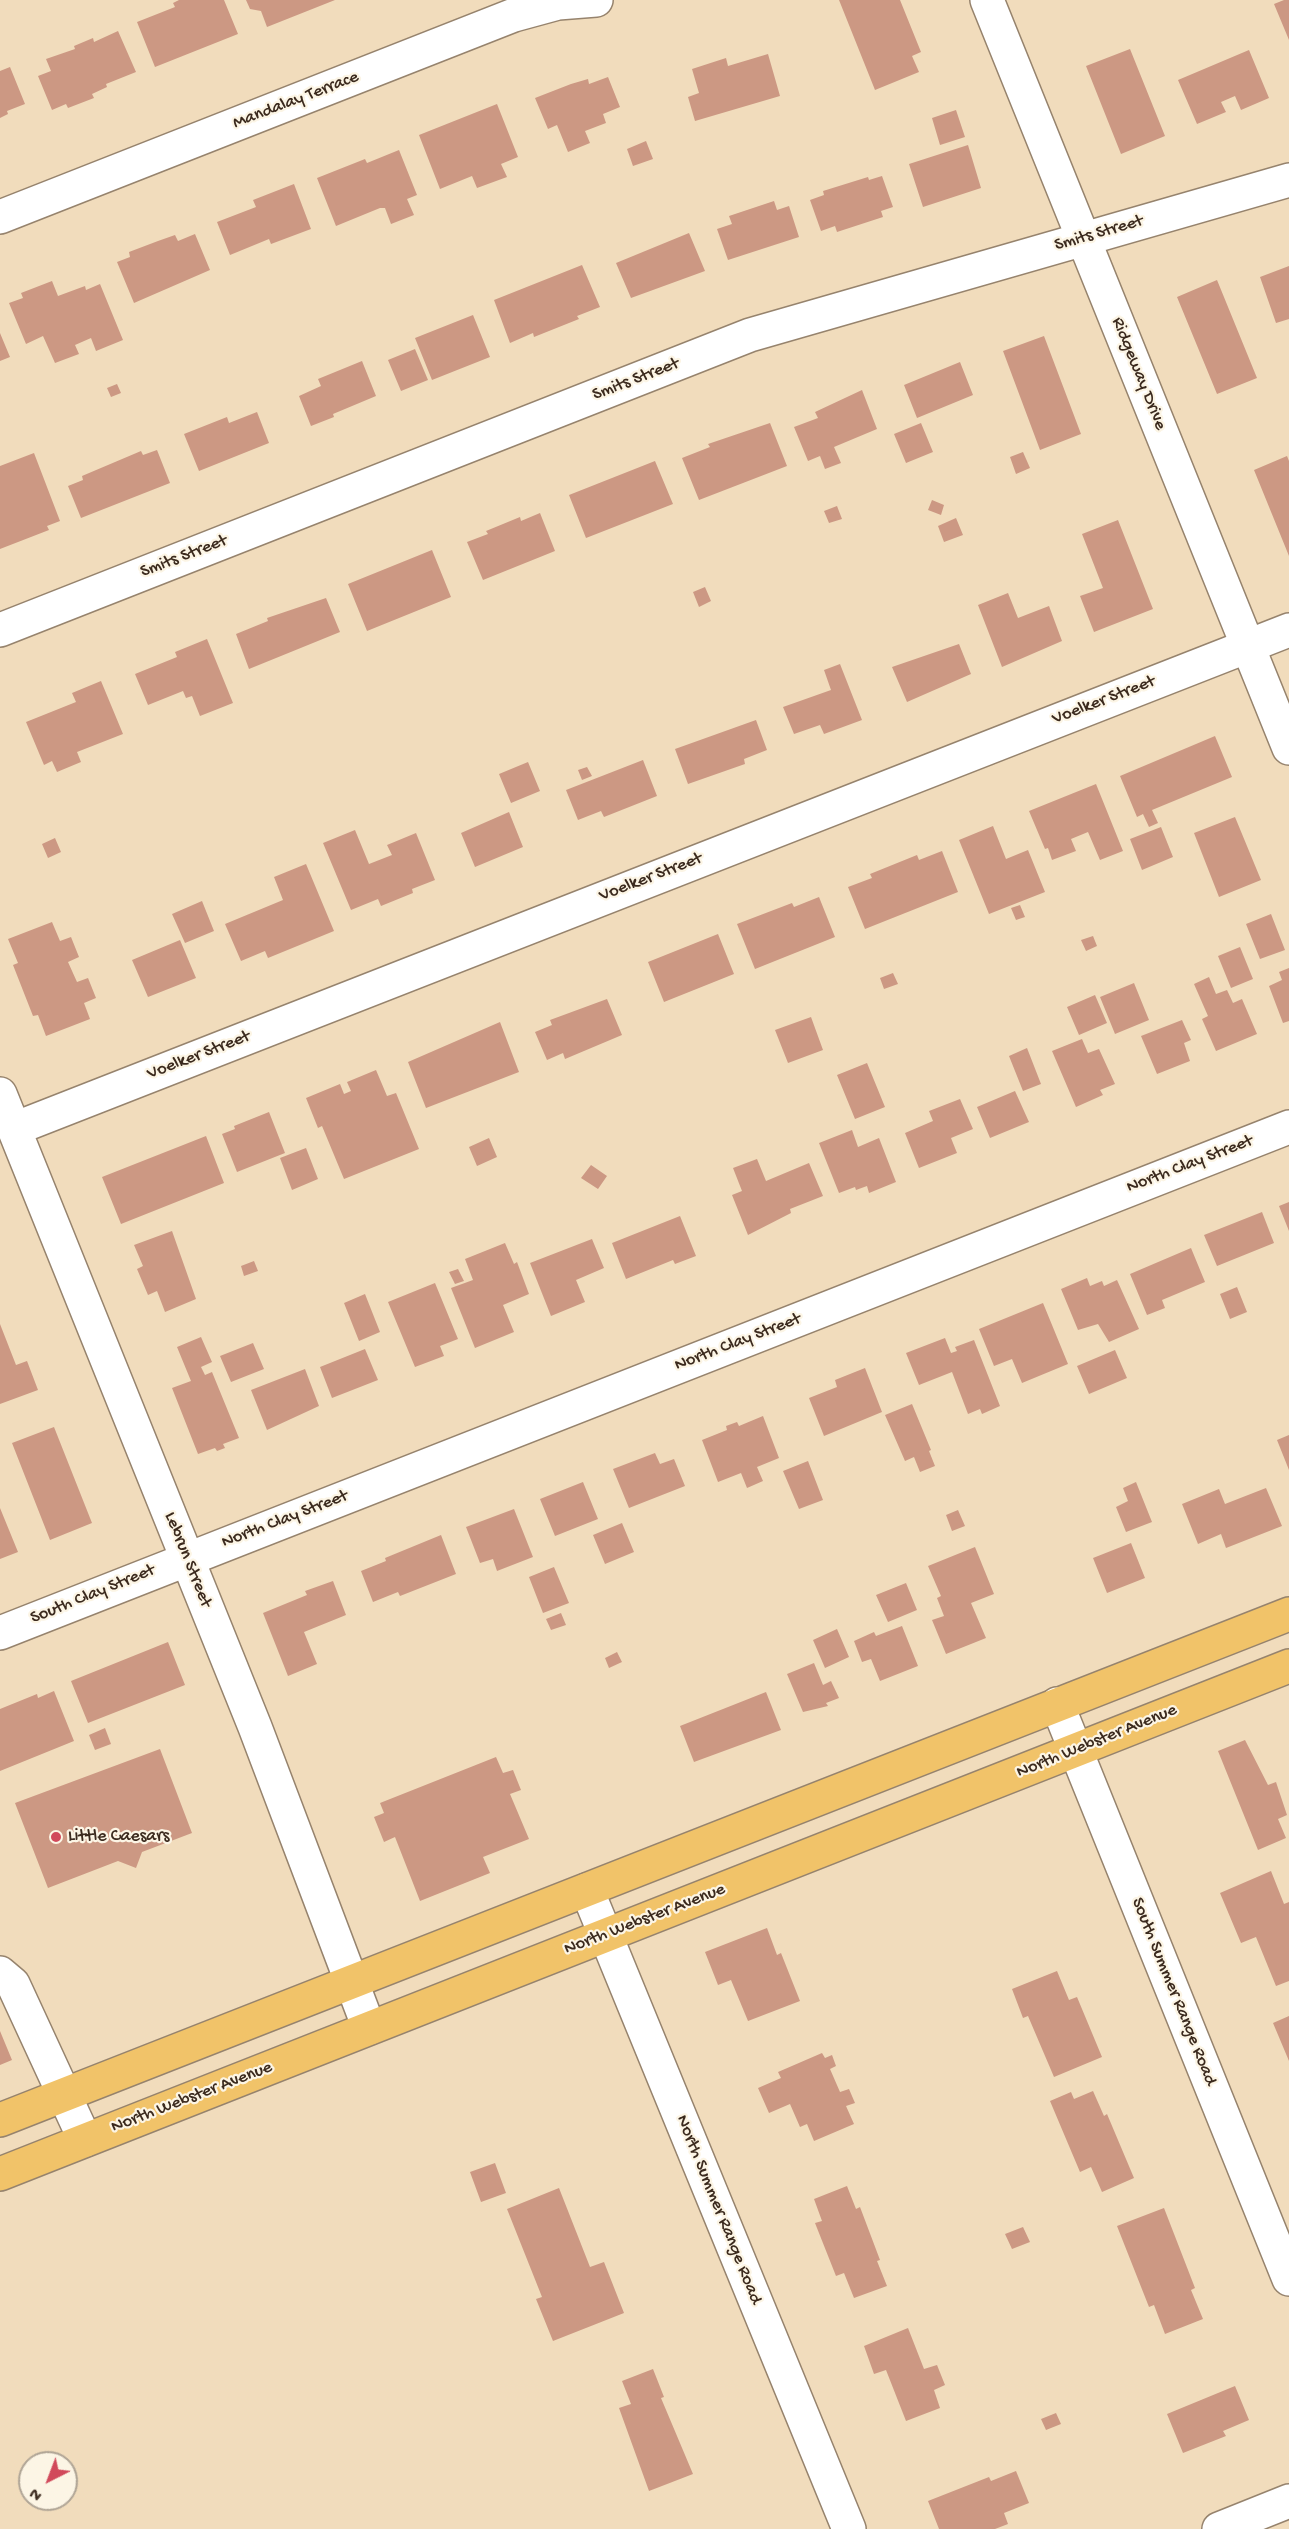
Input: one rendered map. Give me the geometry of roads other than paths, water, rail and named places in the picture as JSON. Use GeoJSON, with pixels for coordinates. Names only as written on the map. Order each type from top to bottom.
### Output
{"type":"FeatureCollection","features":[{"type":"Feature","properties":{"kind":"main road"},"geometry":{"type":"LineString","coordinates":[[0,2120],[1289,1614]]}},
{"type":"Feature","properties":{"kind":"main road","name":"North Webster Avenue"},"geometry":{"type":"LineString","coordinates":[[0,2174],[1289,1666]]}},
{"type":"Feature","properties":{"kind":"street","name":"Mandalay Terrace"},"geometry":{"type":"LineString","coordinates":[[0,217],[514,15],[558,3],[596,0]]}},
{"type":"Feature","properties":{"kind":"street","name":"Ridgeway Drive"},"geometry":{"type":"LineString","coordinates":[[987,0],[1289,748]]}},
{"type":"Feature","properties":{"kind":"street","name":"Smits Street"},"geometry":{"type":"LineString","coordinates":[[0,630],[750,335],[1289,180]]}},
{"type":"Feature","properties":{"kind":"street","name":"Voelker Street"},"geometry":{"type":"LineString","coordinates":[[14,1129],[1247,644],[1289,630]]}},
{"type":"Feature","properties":{"kind":"street","name":"Lebrun Street"},"geometry":{"type":"LineString","coordinates":[[0,1094],[354,1982],[369,2028]]}},
{"type":"Feature","properties":{"kind":"street","name":"North Clay Street"},"geometry":{"type":"LineString","coordinates":[[186,1558],[1289,1127]]}},
{"type":"Feature","properties":{"kind":"street","name":"South Clay Street"},"geometry":{"type":"LineString","coordinates":[[0,1633],[186,1558]]}},
{"type":"Feature","properties":{"kind":"street","name":"South Summer Range Road"},"geometry":{"type":"LineString","coordinates":[[1057,1704],[1289,2279]]}},
{"type":"Feature","properties":{"kind":"street","name":"North Summer Range Road"},"geometry":{"type":"LineString","coordinates":[[587,1890],[849,2529]]}},
{"type":"Feature","properties":{"kind":"street"},"geometry":{"type":"LineString","coordinates":[[0,1973],[13,1984],[66,2094],[85,2140]]}},
{"type":"Feature","properties":{"kind":"street"},"geometry":{"type":"LineString","coordinates":[[1220,2529],[1289,2501]]}},
{"type":"Feature","properties":{"kind":"place","name":"Little Caesars"},"geometry":{"type":"Point","coordinates":[56,1837]}}]}
